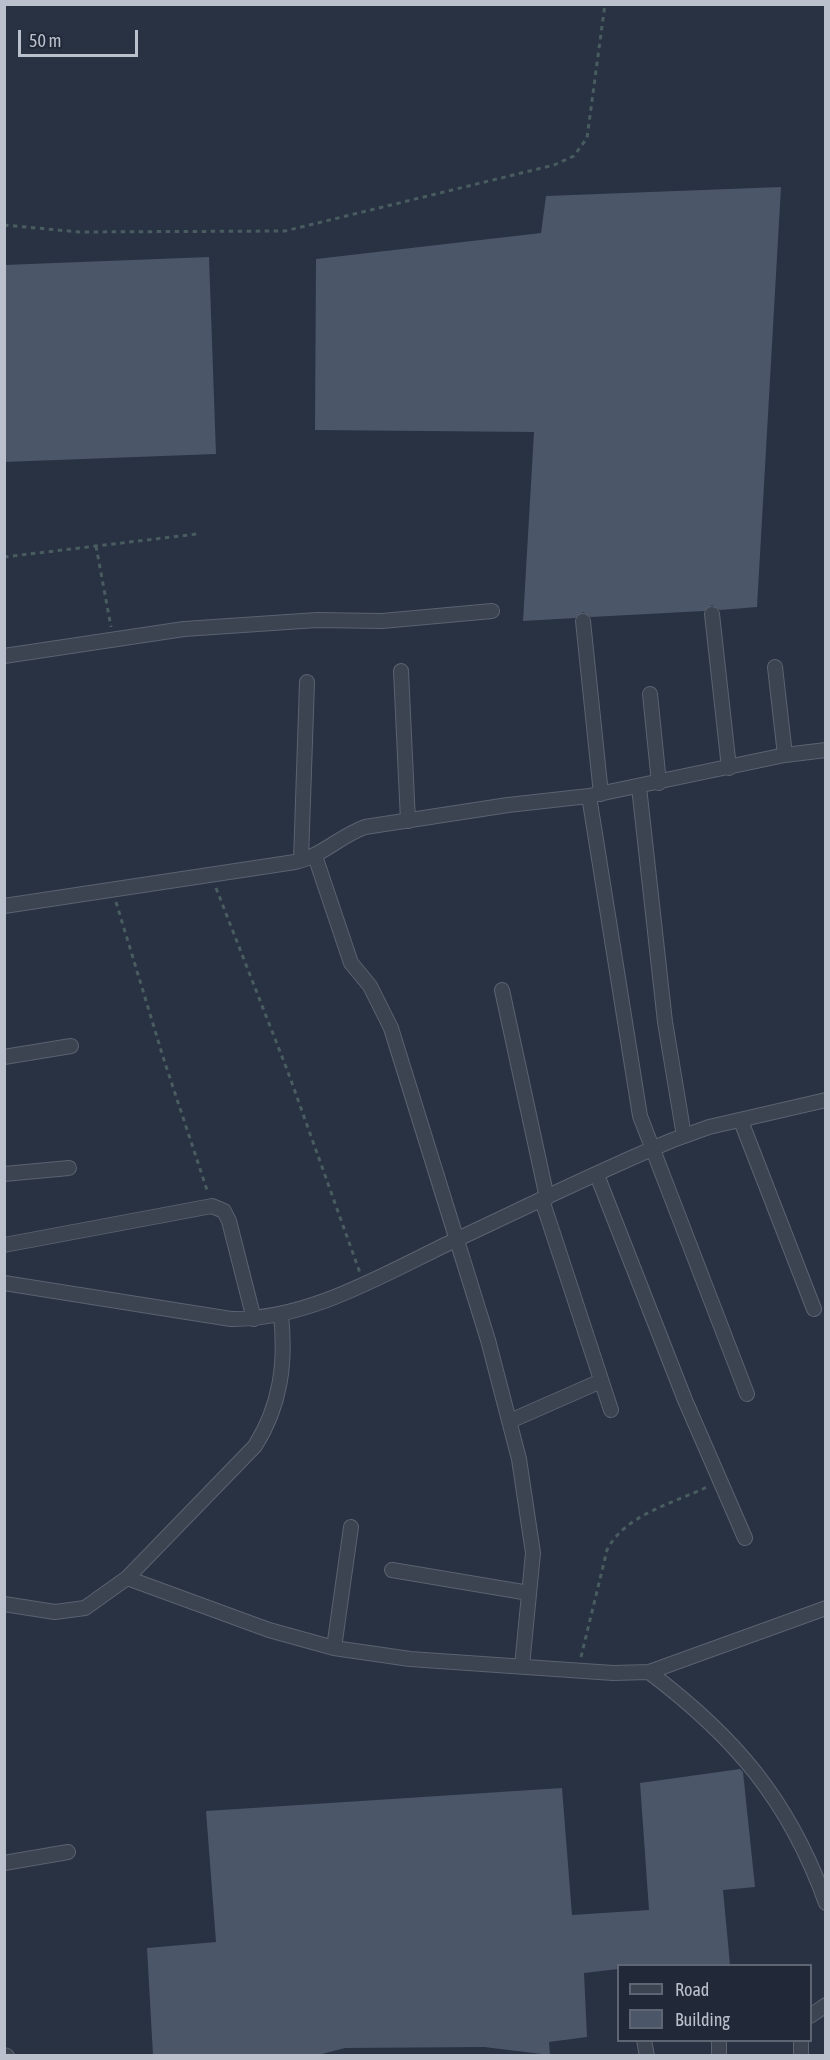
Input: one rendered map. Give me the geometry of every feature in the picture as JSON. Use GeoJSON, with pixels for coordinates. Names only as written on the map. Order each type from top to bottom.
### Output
{"type":"FeatureCollection","features":[{"type":"Feature","properties":{"kind":"street"},"geometry":{"type":"LineString","coordinates":[[4,656],[195,629],[317,620],[382,621],[492,611]]}},
{"type":"Feature","properties":{"kind":"street"},"geometry":{"type":"LineString","coordinates":[[712,614],[729,768]]}},
{"type":"Feature","properties":{"kind":"street"},"geometry":{"type":"LineString","coordinates":[[584,621],[595,795],[638,1105],[747,1394]]}},
{"type":"Feature","properties":{"kind":"street"},"geometry":{"type":"LineString","coordinates":[[775,667],[785,755]]}},
{"type":"Feature","properties":{"kind":"street"},"geometry":{"type":"LineString","coordinates":[[401,671],[408,821]]}},
{"type":"Feature","properties":{"kind":"street"},"geometry":{"type":"LineString","coordinates":[[301,860],[307,682]]}},
{"type":"Feature","properties":{"kind":"street"},"geometry":{"type":"LineString","coordinates":[[650,694],[659,783]]}},
{"type":"Feature","properties":{"kind":"street"},"geometry":{"type":"LineString","coordinates":[[4,906],[301,860],[315,856],[356,830],[595,795],[785,755],[825,750]]}},
{"type":"Feature","properties":{"kind":"street"},"geometry":{"type":"LineString","coordinates":[[639,787],[664,1022],[684,1136]]}},
{"type":"Feature","properties":{"kind":"street"},"geometry":{"type":"LineString","coordinates":[[315,856],[351,963],[370,986],[391,1028],[510,1421],[532,1537],[522,1666]]}},
{"type":"Feature","properties":{"kind":"street"},"geometry":{"type":"LineString","coordinates":[[502,990],[544,1199],[611,1410]]}},
{"type":"Feature","properties":{"kind":"street"},"geometry":{"type":"LineString","coordinates":[[4,1057],[71,1046]]}},
{"type":"Feature","properties":{"kind":"street"},"geometry":{"type":"LineString","coordinates":[[4,1283],[193,1315],[254,1319],[281,1315],[363,1283],[653,1148],[684,1136],[825,1100]]}},
{"type":"Feature","properties":{"kind":"street"},"geometry":{"type":"LineString","coordinates":[[741,1121],[814,1309]]}},
{"type":"Feature","properties":{"kind":"street"},"geometry":{"type":"LineString","coordinates":[[4,1174],[69,1168]]}},
{"type":"Feature","properties":{"kind":"street"},"geometry":{"type":"LineString","coordinates":[[597,1175],[745,1538]]}},
{"type":"Feature","properties":{"kind":"street"},"geometry":{"type":"LineString","coordinates":[[4,1245],[212,1206],[224,1211],[229,1221],[254,1319]]}},
{"type":"Feature","properties":{"kind":"street"},"geometry":{"type":"LineString","coordinates":[[4,1604],[55,1612],[85,1608],[127,1578],[255,1446],[268,1425],[282,1380],[284,1343],[281,1315]]}},
{"type":"Feature","properties":{"kind":"street"},"geometry":{"type":"LineString","coordinates":[[510,1421],[601,1381]]}},
{"type":"Feature","properties":{"kind":"street"},"geometry":{"type":"LineString","coordinates":[[334,1648],[351,1527]]}},
{"type":"Feature","properties":{"kind":"street"},"geometry":{"type":"LineString","coordinates":[[392,1570],[529,1593]]}},
{"type":"Feature","properties":{"kind":"street"},"geometry":{"type":"LineString","coordinates":[[127,1578],[249,1624],[334,1648],[410,1659],[577,1671],[649,1672],[825,1608]]}},
{"type":"Feature","properties":{"kind":"street"},"geometry":{"type":"LineString","coordinates":[[649,1672],[705,1717],[763,1780],[790,1821],[814,1872],[825,1903]]}},
{"type":"Feature","properties":{"kind":"street"},"geometry":{"type":"LineString","coordinates":[[4,1863],[68,1852]]}},
{"type":"Feature","properties":{"kind":"street"},"geometry":{"type":"LineString","coordinates":[[812,2015],[825,2005]]}},
{"type":"Feature","properties":{"kind":"path"},"geometry":{"type":"LineString","coordinates":[[4,225],[79,232],[285,231],[554,165],[574,156],[587,138],[605,4]]}},
{"type":"Feature","properties":{"kind":"path"},"geometry":{"type":"LineString","coordinates":[[4,557],[197,534]]}},
{"type":"Feature","properties":{"kind":"path"},"geometry":{"type":"LineString","coordinates":[[96,546],[113,640]]}},
{"type":"Feature","properties":{"kind":"path"},"geometry":{"type":"LineString","coordinates":[[211,875],[288,1072],[363,1283]]}},
{"type":"Feature","properties":{"kind":"path"},"geometry":{"type":"LineString","coordinates":[[113,890],[164,1060],[212,1206]]}},
{"type":"Feature","properties":{"kind":"path"},"geometry":{"type":"LineString","coordinates":[[577,1671],[612,1539],[631,1524],[720,1480]]}},
{"type":"Feature","properties":{"kind":"building"},"geometry":{"type":"Polygon","coordinates":[[[781,187],[757,607],[720,610],[712,605],[704,611],[591,617],[583,612],[575,618],[523,621],[534,432],[315,430],[316,259],[541,233],[546,196],[781,187]]]}},
{"type":"Feature","properties":{"kind":"building"},"geometry":{"type":"Polygon","coordinates":[[[209,257],[216,454],[4,462],[4,265],[209,257]]]}},
{"type":"Feature","properties":{"kind":"building"},"geometry":{"type":"Polygon","coordinates":[[[740,1769],[743,1772],[755,1887],[723,1890],[730,1964],[617,1964],[617,1969],[584,1973],[587,2037],[549,2042],[550,2055],[484,2047],[345,2048],[318,2055],[153,2055],[147,1948],[216,1942],[206,1811],[562,1788],[572,1915],[649,1910],[640,1783],[740,1769]]]}}]}
